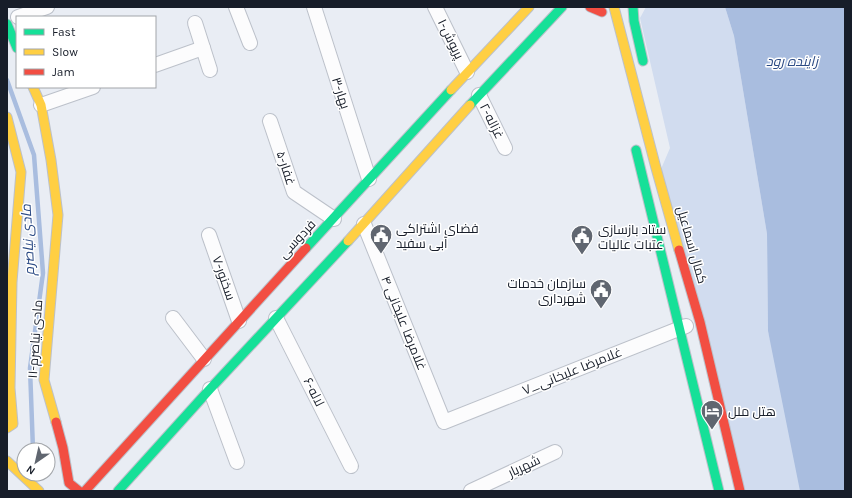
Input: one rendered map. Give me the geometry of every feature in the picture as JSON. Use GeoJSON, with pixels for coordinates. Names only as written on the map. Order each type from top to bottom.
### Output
{"type":"FeatureCollection","features":[{"type":"Feature","properties":{"kind":"main road","name":"فردوسی"},"geometry":{"type":"LineString","coordinates":[[355,212],[369,179],[467,72],[530,7]]}},
{"type":"Feature","properties":{"kind":"main road","name":"فردوسی"},"geometry":{"type":"LineString","coordinates":[[118,491],[276,318],[355,212],[479,95],[562,7]]}},
{"type":"Feature","properties":{"kind":"main road"},"geometry":{"type":"LineString","coordinates":[[590,7],[602,13]]}},
{"type":"Feature","properties":{"kind":"main road","name":"کمال اسماعیل"},"geometry":{"type":"LineString","coordinates":[[614,7],[656,168],[700,322],[740,491]]}},
{"type":"Feature","properties":{"kind":"main road"},"geometry":{"type":"LineString","coordinates":[[633,7],[638,43],[646,74]]}},
{"type":"Feature","properties":{"kind":"main road"},"geometry":{"type":"LineString","coordinates":[[7,22],[16,45]]}},
{"type":"Feature","properties":{"kind":"main road","name":"۱۱-مادی نیاصرم"},"geometry":{"type":"LineString","coordinates":[[33,88],[41,105],[51,160],[58,215],[44,380],[63,448],[69,483],[80,491]]}},
{"type":"Feature","properties":{"kind":"main road"},"geometry":{"type":"LineString","coordinates":[[7,117],[21,172],[13,210],[10,388],[13,424],[7,428]]}},
{"type":"Feature","properties":{"kind":"main road"},"geometry":{"type":"LineString","coordinates":[[634,143],[719,491]]}},
{"type":"Feature","properties":{"kind":"main road"},"geometry":{"type":"LineString","coordinates":[[656,168],[662,154]]}},
{"type":"Feature","properties":{"kind":"main road","name":"فردوسی"},"geometry":{"type":"LineString","coordinates":[[85,491],[334,218],[355,212]]}},
{"type":"Feature","properties":{"kind":"main road"},"geometry":{"type":"LineString","coordinates":[[7,461],[39,491]]}},
{"type":"Feature","properties":{"kind":"street"},"geometry":{"type":"LineString","coordinates":[[21,16],[47,7]]}},
{"type":"Feature","properties":{"kind":"street"},"geometry":{"type":"LineString","coordinates":[[236,7],[250,43]]}},
{"type":"Feature","properties":{"kind":"street","name":"۳-بهار"},"geometry":{"type":"LineString","coordinates":[[314,7],[369,179]]}},
{"type":"Feature","properties":{"kind":"street","name":"۱-پریوش"},"geometry":{"type":"LineString","coordinates":[[435,7],[467,72]]}},
{"type":"Feature","properties":{"kind":"street"},"geometry":{"type":"LineString","coordinates":[[195,23],[210,70]]}},
{"type":"Feature","properties":{"kind":"street"},"geometry":{"type":"LineString","coordinates":[[156,65],[203,48]]}},
{"type":"Feature","properties":{"kind":"street"},"geometry":{"type":"LineString","coordinates":[[41,105],[90,88]]}},
{"type":"Feature","properties":{"kind":"street","name":"۲-غزاله"},"geometry":{"type":"LineString","coordinates":[[479,95],[505,148]]}},
{"type":"Feature","properties":{"kind":"street","name":"۵-غفار"},"geometry":{"type":"LineString","coordinates":[[270,121],[294,192],[334,218]]}},
{"type":"Feature","properties":{"kind":"street","name":"۴ غلامرضا علیخانی"},"geometry":{"type":"LineString","coordinates":[[355,212],[444,422]]}},
{"type":"Feature","properties":{"kind":"street","name":"۷-سخنور"},"geometry":{"type":"LineString","coordinates":[[209,235],[239,321]]}},
{"type":"Feature","properties":{"kind":"street"},"geometry":{"type":"LineString","coordinates":[[173,318],[204,359]]}},
{"type":"Feature","properties":{"kind":"street","name":"۶-لاله"},"geometry":{"type":"LineString","coordinates":[[276,318],[351,466]]}},
{"type":"Feature","properties":{"kind":"street","name":"۷_غلامرضا علیخانی"},"geometry":{"type":"LineString","coordinates":[[444,422],[680,328],[700,322]]}},
{"type":"Feature","properties":{"kind":"street"},"geometry":{"type":"LineString","coordinates":[[210,389],[237,462]]}},
{"type":"Feature","properties":{"kind":"street","name":"شهریار"},"geometry":{"type":"LineString","coordinates":[[471,491],[556,452]]}},
{"type":"Feature","properties":{"kind":"shaded area"},"geometry":{"type":"Polygon","coordinates":[[[646,7],[725,7],[734,36],[767,234],[768,331],[808,491],[744,491],[661,169],[670,148],[640,18],[646,7]]]}},
{"type":"Feature","properties":{"kind":"water","name":"زاینده رود"},"geometry":{"type":"Polygon","coordinates":[[[725,7],[845,7],[845,491],[800,491],[768,331],[767,234],[734,36],[725,7]]]}},
{"type":"Feature","properties":{"kind":"waterway","name":"مادی نیاصرم"},"geometry":{"type":"LineString","coordinates":[[7,80],[34,155],[43,273],[30,368],[33,442]]}},
{"type":"Feature","properties":{"kind":"traffic: fast"},"geometry":{"type":"LineString","coordinates":[[470,105],[562,7]]}},
{"type":"Feature","properties":{"kind":"traffic: fast"},"geometry":{"type":"LineString","coordinates":[[633,7],[634,21],[643,61]]}},
{"type":"Feature","properties":{"kind":"traffic: fast"},"geometry":{"type":"LineString","coordinates":[[7,24],[16,46]]}},
{"type":"Feature","properties":{"kind":"traffic: fast"},"geometry":{"type":"LineString","coordinates":[[306,248],[451,90]]}},
{"type":"Feature","properties":{"kind":"traffic: fast"},"geometry":{"type":"LineString","coordinates":[[636,150],[719,491]]}},
{"type":"Feature","properties":{"kind":"traffic: fast"},"geometry":{"type":"LineString","coordinates":[[118,491],[210,389],[348,241]]}},
{"type":"Feature","properties":{"kind":"traffic: slow"},"geometry":{"type":"LineString","coordinates":[[451,90],[529,7]]}},
{"type":"Feature","properties":{"kind":"traffic: slow"},"geometry":{"type":"LineString","coordinates":[[614,7],[679,250]]}},
{"type":"Feature","properties":{"kind":"traffic: slow"},"geometry":{"type":"LineString","coordinates":[[33,88],[41,105],[51,160],[58,215],[44,380],[56,422]]}},
{"type":"Feature","properties":{"kind":"traffic: slow"},"geometry":{"type":"LineString","coordinates":[[348,241],[470,105]]}},
{"type":"Feature","properties":{"kind":"traffic: slow"},"geometry":{"type":"LineString","coordinates":[[7,117],[21,172],[12,282],[10,388],[13,424],[7,428]]}},
{"type":"Feature","properties":{"kind":"traffic: slow"},"geometry":{"type":"LineString","coordinates":[[7,461],[39,491]]}},
{"type":"Feature","properties":{"kind":"traffic: jam"},"geometry":{"type":"LineString","coordinates":[[590,7],[602,12]]}},
{"type":"Feature","properties":{"kind":"traffic: jam"},"geometry":{"type":"LineString","coordinates":[[85,491],[306,248]]}},
{"type":"Feature","properties":{"kind":"traffic: jam"},"geometry":{"type":"LineString","coordinates":[[679,250],[700,322],[740,491]]}},
{"type":"Feature","properties":{"kind":"traffic: jam"},"geometry":{"type":"LineString","coordinates":[[56,422],[63,448],[69,483],[79,491]]}},
{"type":"Feature","properties":{"kind":"place","name":"فضای اشتراکی آبی سفید"},"geometry":{"type":"Point","coordinates":[381,254]}},
{"type":"Feature","properties":{"kind":"place","name":"ستاد بازسازی عتبات عالیات"},"geometry":{"type":"Point","coordinates":[582,256]}},
{"type":"Feature","properties":{"kind":"place","name":"سازمان خدمات شهرداری"},"geometry":{"type":"Point","coordinates":[601,310]}},
{"type":"Feature","properties":{"kind":"place","name":"هتل ملل"},"geometry":{"type":"Point","coordinates":[712,430]}}]}
